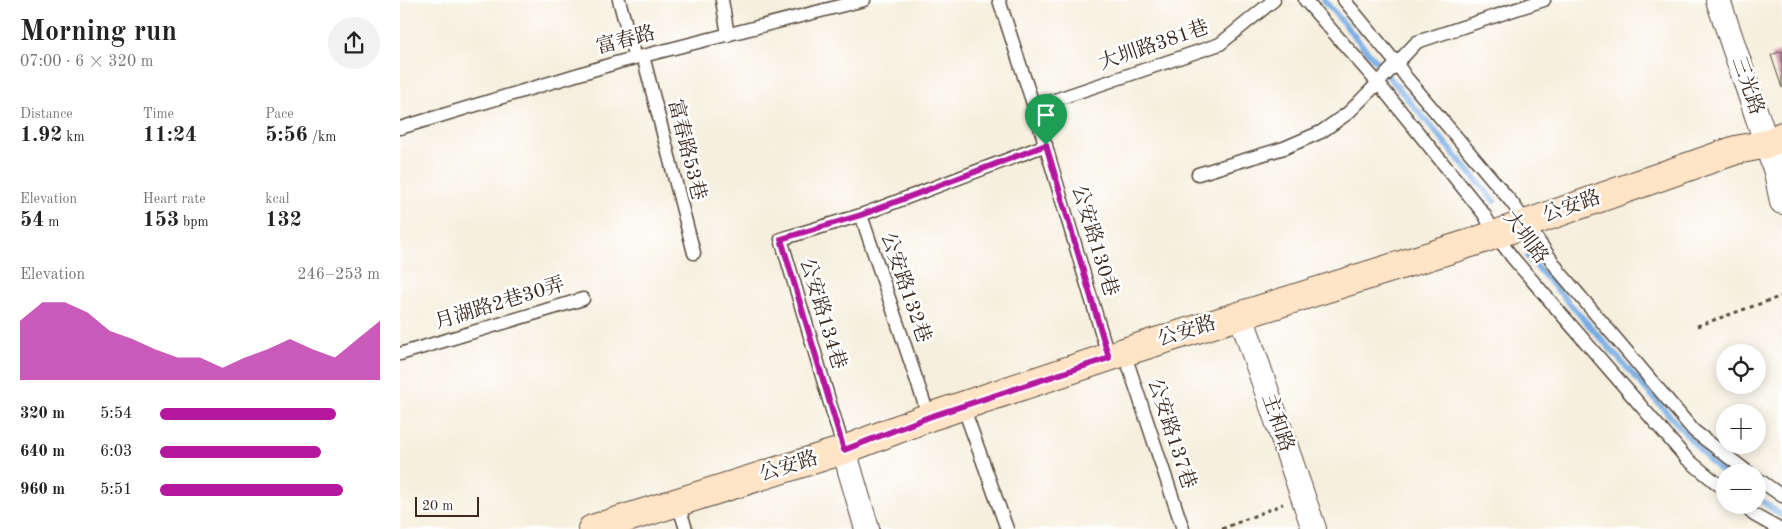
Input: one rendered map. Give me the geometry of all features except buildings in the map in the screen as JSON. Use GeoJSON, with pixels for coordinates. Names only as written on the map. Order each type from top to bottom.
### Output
{"type":"FeatureCollection","features":[{"type":"Feature","properties":{"kind":"main road","name":"公安路"},"geometry":{"type":"LineString","coordinates":[[592,529],[844,450],[929,417],[1495,234],[1736,150],[1774,140]]}},
{"type":"Feature","properties":{"kind":"street","name":"三光路"},"geometry":{"type":"LineString","coordinates":[[1718,0],[1774,140],[1776,172],[1782,202]]}},
{"type":"Feature","properties":{"kind":"street","name":"主和路"},"geometry":{"type":"LineString","coordinates":[[1241,316],[1314,529]]}},
{"type":"Feature","properties":{"kind":"street"},"geometry":{"type":"LineString","coordinates":[[844,450],[867,529]]}},
{"type":"Feature","properties":{"kind":"lane","name":"富春路53巷"},"geometry":{"type":"LineString","coordinates":[[619,0],[639,57],[694,253]]}},
{"type":"Feature","properties":{"kind":"lane"},"geometry":{"type":"LineString","coordinates":[[722,0],[728,34]]}},
{"type":"Feature","properties":{"kind":"lane","name":"富春路"},"geometry":{"type":"LineString","coordinates":[[400,128],[639,57],[864,0]]}},
{"type":"Feature","properties":{"kind":"lane","name":"公安路130巷"},"geometry":{"type":"LineString","coordinates":[[999,0],[1117,355]]}},
{"type":"Feature","properties":{"kind":"lane","name":"大圳路381巷"},"geometry":{"type":"LineString","coordinates":[[1034,107],[1220,44],[1274,0]]}},
{"type":"Feature","properties":{"kind":"lane","name":"大圳路"},"geometry":{"type":"LineString","coordinates":[[1305,0],[1378,83],[1484,214],[1495,234],[1512,257],[1686,458],[1716,483]]}},
{"type":"Feature","properties":{"kind":"lane","name":"大圳路"},"geometry":{"type":"LineString","coordinates":[[1344,0],[1513,204],[1559,271],[1694,431],[1737,464]]}},
{"type":"Feature","properties":{"kind":"lane"},"geometry":{"type":"LineString","coordinates":[[1198,174],[1284,148],[1320,132],[1348,113],[1417,42],[1544,0]]}},
{"type":"Feature","properties":{"kind":"lane","name":"公安路132巷"},"geometry":{"type":"LineString","coordinates":[[929,417],[861,215],[1046,145]]}},
{"type":"Feature","properties":{"kind":"lane","name":"公安路134巷"},"geometry":{"type":"LineString","coordinates":[[844,450],[781,239],[861,215]]}},
{"type":"Feature","properties":{"kind":"lane","name":"月湖路2巷30弄"},"geometry":{"type":"LineString","coordinates":[[400,354],[583,299]]}},
{"type":"Feature","properties":{"kind":"lane","name":"公安路137巷"},"geometry":{"type":"LineString","coordinates":[[1117,355],[1183,529]]}},
{"type":"Feature","properties":{"kind":"lane"},"geometry":{"type":"LineString","coordinates":[[963,406],[1007,529]]}},
{"type":"Feature","properties":{"kind":"lane"},"geometry":{"type":"LineString","coordinates":[[1766,485],[1782,496]]}},
{"type":"Feature","properties":{"kind":"lane"},"geometry":{"type":"LineString","coordinates":[[677,501],[686,529]]}},
{"type":"Feature","properties":{"kind":"lane"},"geometry":{"type":"LineString","coordinates":[[1753,514],[1778,529]]}},
{"type":"Feature","properties":{"kind":"path"},"geometry":{"type":"LineString","coordinates":[[1697,326],[1782,296]]}},
{"type":"Feature","properties":{"kind":"path"},"geometry":{"type":"LineString","coordinates":[[1222,529],[1303,497]]}},
{"type":"Feature","properties":{"kind":"waterway"},"geometry":{"type":"LineString","coordinates":[[1324,0],[1494,201]]}},
{"type":"Feature","properties":{"kind":"waterway"},"geometry":{"type":"LineString","coordinates":[[1528,257],[1716,466]]}},
{"type":"Feature","properties":{"kind":"waterway"},"geometry":{"type":"LineString","coordinates":[[1766,504],[1782,516]]}},
{"type":"Feature","properties":{"kind":"route"},"geometry":{"type":"LineString","coordinates":[[1046,145],[1109,358],[929,417],[844,450],[781,239],[861,215],[1046,145]]}}]}
